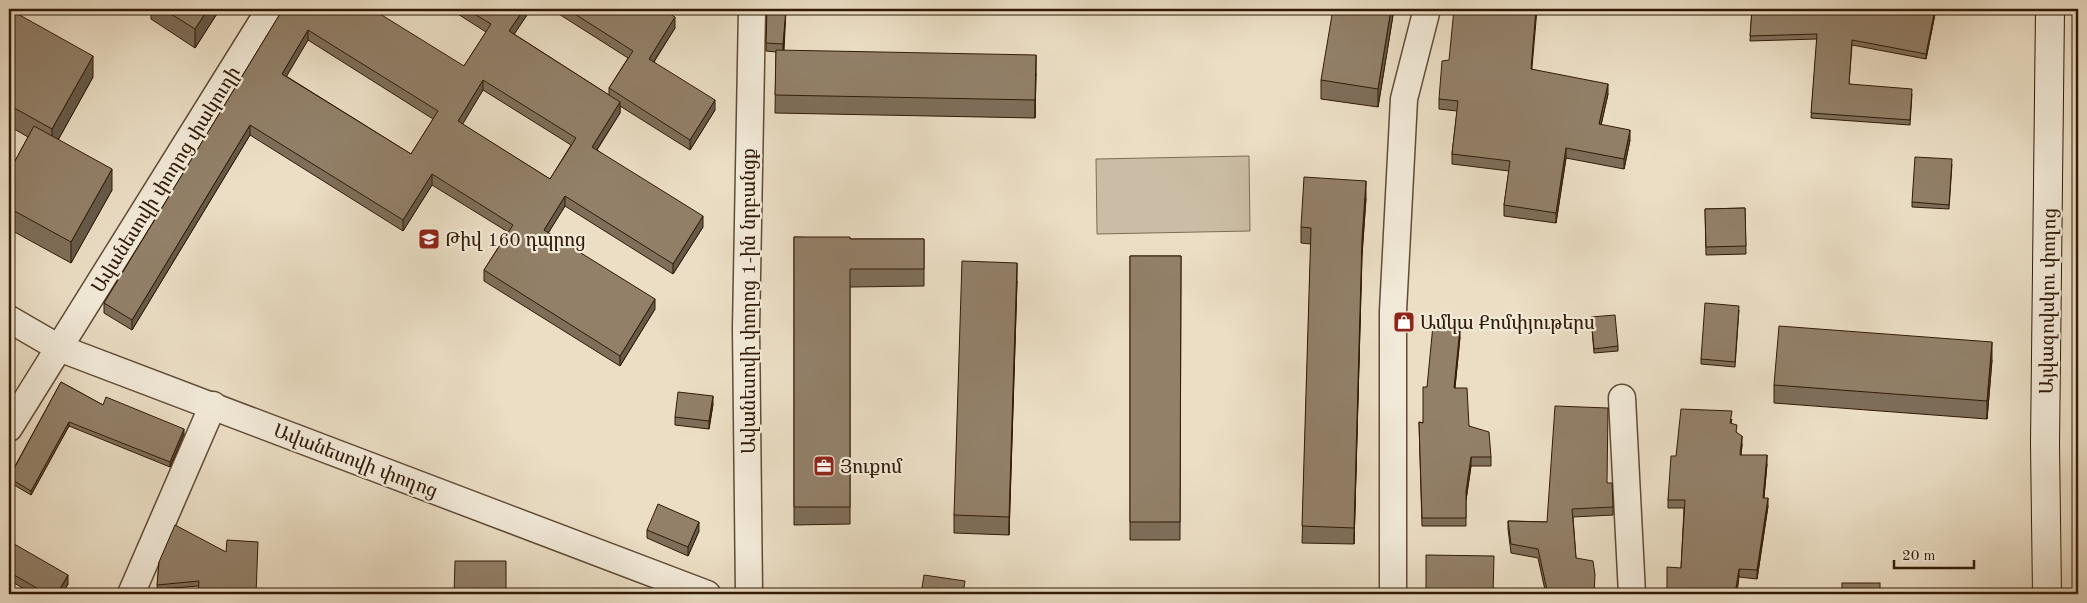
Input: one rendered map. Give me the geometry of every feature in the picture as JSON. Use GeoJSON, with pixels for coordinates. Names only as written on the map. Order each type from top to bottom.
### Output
{"type":"FeatureCollection","features":[{"type":"Feature","properties":{"kind":"main road","name":"Այվազովսկու փողոց"},"geometry":{"type":"LineString","coordinates":[[2046,594],[2045,444],[2050,9]]}},
{"type":"Feature","properties":{"kind":"street","name":"Ավանեսովի փողոց փակուղի"},"geometry":{"type":"LineString","coordinates":[[9,428],[270,9]]}},
{"type":"Feature","properties":{"kind":"street","name":"Ավանեսովի փողոց 1-ին նրբանցք"},"geometry":{"type":"LineString","coordinates":[[748,594],[746,328],[752,9]]}},
{"type":"Feature","properties":{"kind":"street"},"geometry":{"type":"LineString","coordinates":[[1393,594],[1393,311],[1404,99],[1427,9]]}},
{"type":"Feature","properties":{"kind":"street","name":"Ավանեսովի փողոց"},"geometry":{"type":"LineString","coordinates":[[9,319],[59,348],[708,594]]}},
{"type":"Feature","properties":{"kind":"street"},"geometry":{"type":"LineString","coordinates":[[1622,398],[1632,594]]}},
{"type":"Feature","properties":{"kind":"street"},"geometry":{"type":"LineString","coordinates":[[131,594],[213,405]]}},
{"type":"Feature","properties":{"kind":"shaded area"},"geometry":{"type":"Polygon","coordinates":[[[1249,156],[1250,231],[1097,234],[1096,159],[1249,156]]]}},
{"type":"Feature","properties":{"kind":"building"},"geometry":{"type":"Polygon","coordinates":[[[163,9],[208,9],[195,29],[163,9]]]}},
{"type":"Feature","properties":{"kind":"building"},"geometry":{"type":"Polygon","coordinates":[[[283,9],[372,9],[464,66],[491,24],[466,9],[524,9],[509,31],[620,102],[592,147],[703,216],[673,264],[565,196],[544,230],[655,299],[620,356],[484,270],[513,225],[432,174],[403,220],[250,125],[132,320],[104,303],[283,9]],[[308,30],[282,74],[411,154],[438,111],[308,30]],[[483,80],[458,121],[550,179],[576,138],[483,80]]]}},
{"type":"Feature","properties":{"kind":"building"},"geometry":{"type":"Polygon","coordinates":[[[567,9],[662,9],[675,17],[649,59],[715,100],[690,140],[609,88],[633,51],[567,9]]]}},
{"type":"Feature","properties":{"kind":"building"},"geometry":{"type":"Polygon","coordinates":[[[767,9],[786,9],[783,44],[766,43],[767,9]]]}},
{"type":"Feature","properties":{"kind":"building"},"geometry":{"type":"Polygon","coordinates":[[[1333,9],[1391,9],[1378,89],[1321,80],[1333,9]]]}},
{"type":"Feature","properties":{"kind":"building"},"geometry":{"type":"Polygon","coordinates":[[[1454,9],[1536,9],[1531,69],[1608,84],[1599,124],[1630,130],[1624,159],[1566,148],[1556,213],[1504,205],[1510,161],[1452,154],[1458,101],[1439,99],[1442,61],[1449,60],[1454,9]]]}},
{"type":"Feature","properties":{"kind":"building"},"geometry":{"type":"Polygon","coordinates":[[[1752,9],[1935,9],[1926,54],[1852,40],[1849,84],[1912,89],[1910,120],[1811,113],[1817,34],[1750,36],[1752,9]]]}},
{"type":"Feature","properties":{"kind":"building"},"geometry":{"type":"Polygon","coordinates":[[[16,13],[93,56],[52,129],[9,105],[9,26],[16,13]]]}},
{"type":"Feature","properties":{"kind":"building"},"geometry":{"type":"Polygon","coordinates":[[[776,50],[1036,55],[1035,100],[775,95],[776,50]]]}},
{"type":"Feature","properties":{"kind":"building"},"geometry":{"type":"Polygon","coordinates":[[[34,126],[112,169],[71,242],[9,208],[9,172],[34,126]]]}},
{"type":"Feature","properties":{"kind":"building"},"geometry":{"type":"Polygon","coordinates":[[[1915,157],[1952,159],[1949,205],[1912,202],[1915,157]]]}},
{"type":"Feature","properties":{"kind":"building"},"geometry":{"type":"Polygon","coordinates":[[[1304,177],[1366,181],[1362,239],[1354,528],[1302,526],[1311,228],[1301,227],[1304,177]]]}},
{"type":"Feature","properties":{"kind":"building"},"geometry":{"type":"Polygon","coordinates":[[[1745,208],[1746,246],[1706,247],[1705,209],[1745,208]]]}},
{"type":"Feature","properties":{"kind":"building"},"geometry":{"type":"Polygon","coordinates":[[[794,237],[924,239],[924,269],[850,269],[850,507],[794,507],[794,237]]]}},
{"type":"Feature","properties":{"kind":"building"},"geometry":{"type":"Polygon","coordinates":[[[1130,256],[1181,256],[1180,522],[1130,522],[1130,256]]]}},
{"type":"Feature","properties":{"kind":"building"},"geometry":{"type":"Polygon","coordinates":[[[962,261],[1017,263],[1009,517],[954,515],[962,261]]]}},
{"type":"Feature","properties":{"kind":"building"},"geometry":{"type":"Polygon","coordinates":[[[1705,303],[1739,306],[1735,362],[1701,359],[1705,303]]]}},
{"type":"Feature","properties":{"kind":"building"},"geometry":{"type":"Polygon","coordinates":[[[1615,315],[1618,346],[1594,349],[1591,317],[1615,315]]]}},
{"type":"Feature","properties":{"kind":"building"},"geometry":{"type":"Polygon","coordinates":[[[1433,325],[1460,328],[1454,388],[1467,388],[1469,426],[1489,432],[1491,457],[1471,457],[1466,491],[1466,518],[1422,518],[1419,422],[1423,423],[1423,387],[1427,387],[1433,325]]]}},
{"type":"Feature","properties":{"kind":"building"},"geometry":{"type":"Polygon","coordinates":[[[1779,326],[1992,342],[1987,401],[1774,385],[1779,326]]]}},
{"type":"Feature","properties":{"kind":"building"},"geometry":{"type":"Polygon","coordinates":[[[61,382],[103,405],[106,397],[184,429],[170,462],[69,422],[31,491],[9,478],[61,382]]]}},
{"type":"Feature","properties":{"kind":"building"},"geometry":{"type":"Polygon","coordinates":[[[678,392],[713,396],[709,421],[675,417],[678,392]]]}},
{"type":"Feature","properties":{"kind":"building"},"geometry":{"type":"Polygon","coordinates":[[[1555,406],[1608,408],[1607,483],[1612,483],[1613,507],[1572,509],[1576,558],[1593,561],[1595,575],[1594,594],[1528,594],[1528,591],[1547,590],[1538,549],[1511,544],[1508,521],[1547,522],[1555,406]]]}},
{"type":"Feature","properties":{"kind":"building"},"geometry":{"type":"Polygon","coordinates":[[[1681,409],[1732,411],[1730,423],[1737,425],[1736,432],[1742,436],[1740,455],[1767,455],[1763,498],[1768,498],[1757,570],[1739,569],[1735,594],[1667,594],[1667,567],[1681,568],[1685,500],[1668,500],[1671,456],[1676,456],[1681,409]]]}},
{"type":"Feature","properties":{"kind":"building"},"geometry":{"type":"Polygon","coordinates":[[[658,504],[699,522],[688,547],[647,530],[658,504]]]}},
{"type":"Feature","properties":{"kind":"building"},"geometry":{"type":"Polygon","coordinates":[[[175,525],[226,552],[227,540],[258,542],[256,594],[198,592],[199,581],[157,585],[159,562],[175,525]]]}},
{"type":"Feature","properties":{"kind":"building"},"geometry":{"type":"Polygon","coordinates":[[[9,541],[68,575],[57,594],[47,594],[9,572],[9,541]]]}},
{"type":"Feature","properties":{"kind":"building"},"geometry":{"type":"Polygon","coordinates":[[[1426,555],[1494,556],[1493,594],[1426,594],[1426,555]]]}},
{"type":"Feature","properties":{"kind":"building"},"geometry":{"type":"Polygon","coordinates":[[[455,561],[506,561],[506,594],[454,594],[455,561]]]}},
{"type":"Feature","properties":{"kind":"building"},"geometry":{"type":"Polygon","coordinates":[[[924,575],[965,581],[963,594],[921,594],[924,575]]]}},
{"type":"Feature","properties":{"kind":"building"},"geometry":{"type":"Polygon","coordinates":[[[1842,583],[1880,583],[1880,594],[1842,594],[1842,583]]]}},
{"type":"Feature","properties":{"kind":"place","name":"Թիվ 160 դպրոց"},"geometry":{"type":"Point","coordinates":[429,239]}},
{"type":"Feature","properties":{"kind":"place","name":"Ամկա Քոմփյութերս"},"geometry":{"type":"Point","coordinates":[1404,322]}},
{"type":"Feature","properties":{"kind":"place","name":"Յուքոմ"},"geometry":{"type":"Point","coordinates":[824,466]}}]}
